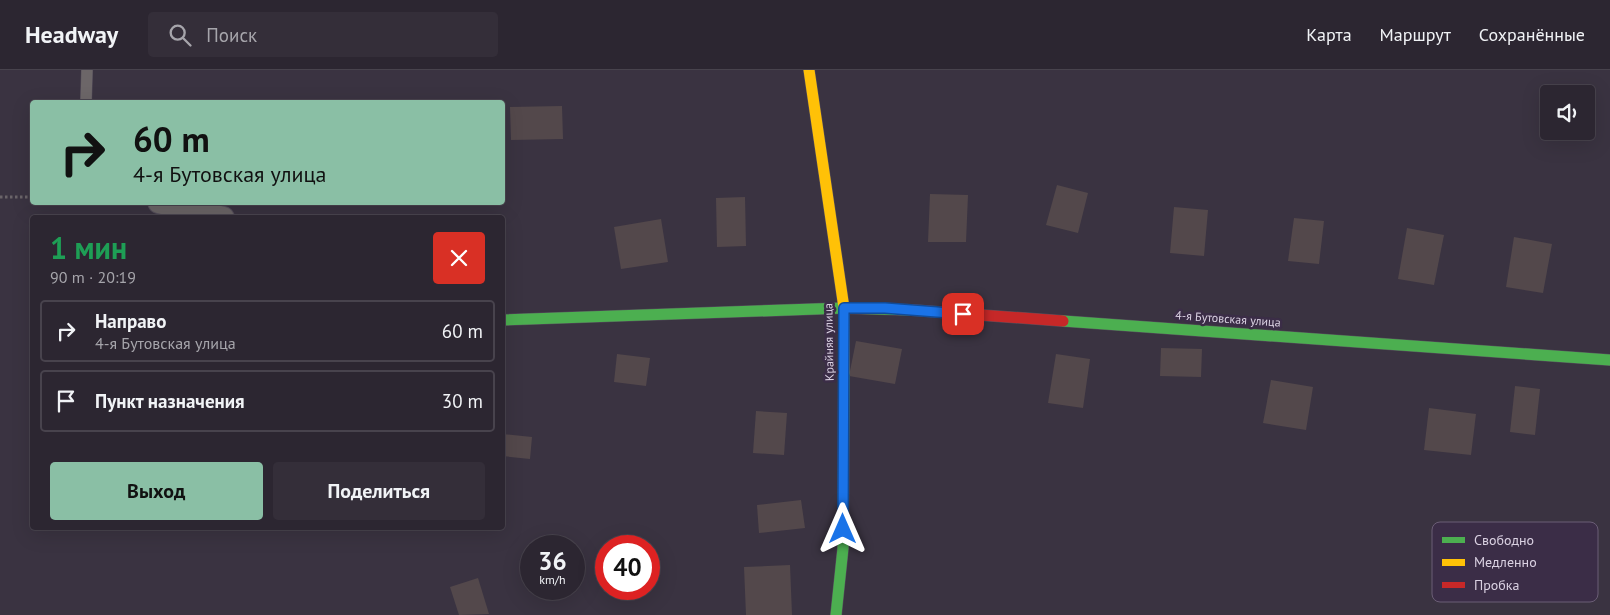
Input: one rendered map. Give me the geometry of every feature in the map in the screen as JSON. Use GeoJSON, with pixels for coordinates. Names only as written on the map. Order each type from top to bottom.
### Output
{"type":"FeatureCollection","features":[{"type":"Feature","properties":{"kind":"street","name":"Крайняя улица"},"geometry":{"type":"LineString","coordinates":[[809,70],[844,308],[843,548],[836,615]]}},
{"type":"Feature","properties":{"kind":"street"},"geometry":{"type":"LineString","coordinates":[[171,205],[211,215]]}},
{"type":"Feature","properties":{"kind":"street","name":"4-я Бутовская улица"},"geometry":{"type":"LineString","coordinates":[[505,320],[844,308],[895,309],[1610,360]]}},
{"type":"Feature","properties":{"kind":"lane"},"geometry":{"type":"LineString","coordinates":[[86,100],[87,70]]}},
{"type":"Feature","properties":{"kind":"path"},"geometry":{"type":"LineString","coordinates":[[0,197],[30,197]]}},
{"type":"Feature","properties":{"kind":"building"},"geometry":{"type":"Polygon","coordinates":[[[562,106],[563,139],[511,140],[510,107],[562,106]]]}},
{"type":"Feature","properties":{"kind":"building"},"geometry":{"type":"Polygon","coordinates":[[[1057,185],[1088,193],[1078,233],[1046,225],[1057,185]]]}},
{"type":"Feature","properties":{"kind":"building"},"geometry":{"type":"Polygon","coordinates":[[[930,194],[968,195],[966,242],[928,242],[930,194]]]}},
{"type":"Feature","properties":{"kind":"building"},"geometry":{"type":"Polygon","coordinates":[[[745,197],[746,246],[717,247],[716,198],[745,197]]]}},
{"type":"Feature","properties":{"kind":"building"},"geometry":{"type":"Polygon","coordinates":[[[1174,207],[1208,210],[1204,256],[1170,253],[1174,207]]]}},
{"type":"Feature","properties":{"kind":"building"},"geometry":{"type":"Polygon","coordinates":[[[1294,218],[1324,221],[1319,264],[1288,261],[1294,218]]]}},
{"type":"Feature","properties":{"kind":"building"},"geometry":{"type":"Polygon","coordinates":[[[661,219],[668,262],[621,269],[614,227],[661,219]]]}},
{"type":"Feature","properties":{"kind":"building"},"geometry":{"type":"Polygon","coordinates":[[[1407,228],[1444,235],[1434,285],[1398,279],[1407,228]]]}},
{"type":"Feature","properties":{"kind":"building"},"geometry":{"type":"Polygon","coordinates":[[[1514,237],[1552,244],[1543,293],[1506,287],[1514,237]]]}},
{"type":"Feature","properties":{"kind":"building"},"geometry":{"type":"Polygon","coordinates":[[[856,341],[902,349],[895,384],[849,376],[856,341]]]}},
{"type":"Feature","properties":{"kind":"building"},"geometry":{"type":"Polygon","coordinates":[[[1161,348],[1202,349],[1201,377],[1160,376],[1161,348]]]}},
{"type":"Feature","properties":{"kind":"building"},"geometry":{"type":"Polygon","coordinates":[[[617,354],[650,358],[646,386],[614,382],[617,354]]]}},
{"type":"Feature","properties":{"kind":"building"},"geometry":{"type":"Polygon","coordinates":[[[1056,354],[1090,359],[1083,408],[1048,403],[1056,354]]]}},
{"type":"Feature","properties":{"kind":"building"},"geometry":{"type":"Polygon","coordinates":[[[1271,380],[1313,387],[1306,430],[1263,423],[1271,380]]]}},
{"type":"Feature","properties":{"kind":"building"},"geometry":{"type":"Polygon","coordinates":[[[1515,386],[1540,389],[1535,435],[1510,432],[1515,386]]]}},
{"type":"Feature","properties":{"kind":"building"},"geometry":{"type":"Polygon","coordinates":[[[1429,408],[1476,414],[1471,455],[1424,450],[1429,408]]]}},
{"type":"Feature","properties":{"kind":"building"},"geometry":{"type":"Polygon","coordinates":[[[756,411],[787,413],[784,455],[753,453],[756,411]]]}},
{"type":"Feature","properties":{"kind":"building"},"geometry":{"type":"Polygon","coordinates":[[[505,434],[532,437],[530,459],[505,456],[505,434]]]}},
{"type":"Feature","properties":{"kind":"building"},"geometry":{"type":"Polygon","coordinates":[[[801,500],[805,528],[759,533],[757,505],[801,500]]]}},
{"type":"Feature","properties":{"kind":"building"},"geometry":{"type":"Polygon","coordinates":[[[790,565],[792,615],[746,615],[744,567],[790,565]]]}},
{"type":"Feature","properties":{"kind":"building"},"geometry":{"type":"Polygon","coordinates":[[[478,578],[489,614],[459,615],[450,587],[478,578]]]}},
{"type":"Feature","properties":{"kind":"traffic: fast"},"geometry":{"type":"LineString","coordinates":[[505,320],[844,308],[912,310]]}},
{"type":"Feature","properties":{"kind":"traffic: fast"},"geometry":{"type":"LineString","coordinates":[[1063,321],[1610,360]]}},
{"type":"Feature","properties":{"kind":"traffic: fast"},"geometry":{"type":"LineString","coordinates":[[836,615],[843,548],[844,373]]}},
{"type":"Feature","properties":{"kind":"traffic: slow"},"geometry":{"type":"LineString","coordinates":[[809,70],[844,308],[844,373]]}},
{"type":"Feature","properties":{"kind":"traffic: jam"},"geometry":{"type":"LineString","coordinates":[[912,310],[1063,321]]}},
{"type":"Feature","properties":{"kind":"route"},"geometry":{"type":"LineString","coordinates":[[843,529],[844,308],[885,308],[963,314]]}}]}
